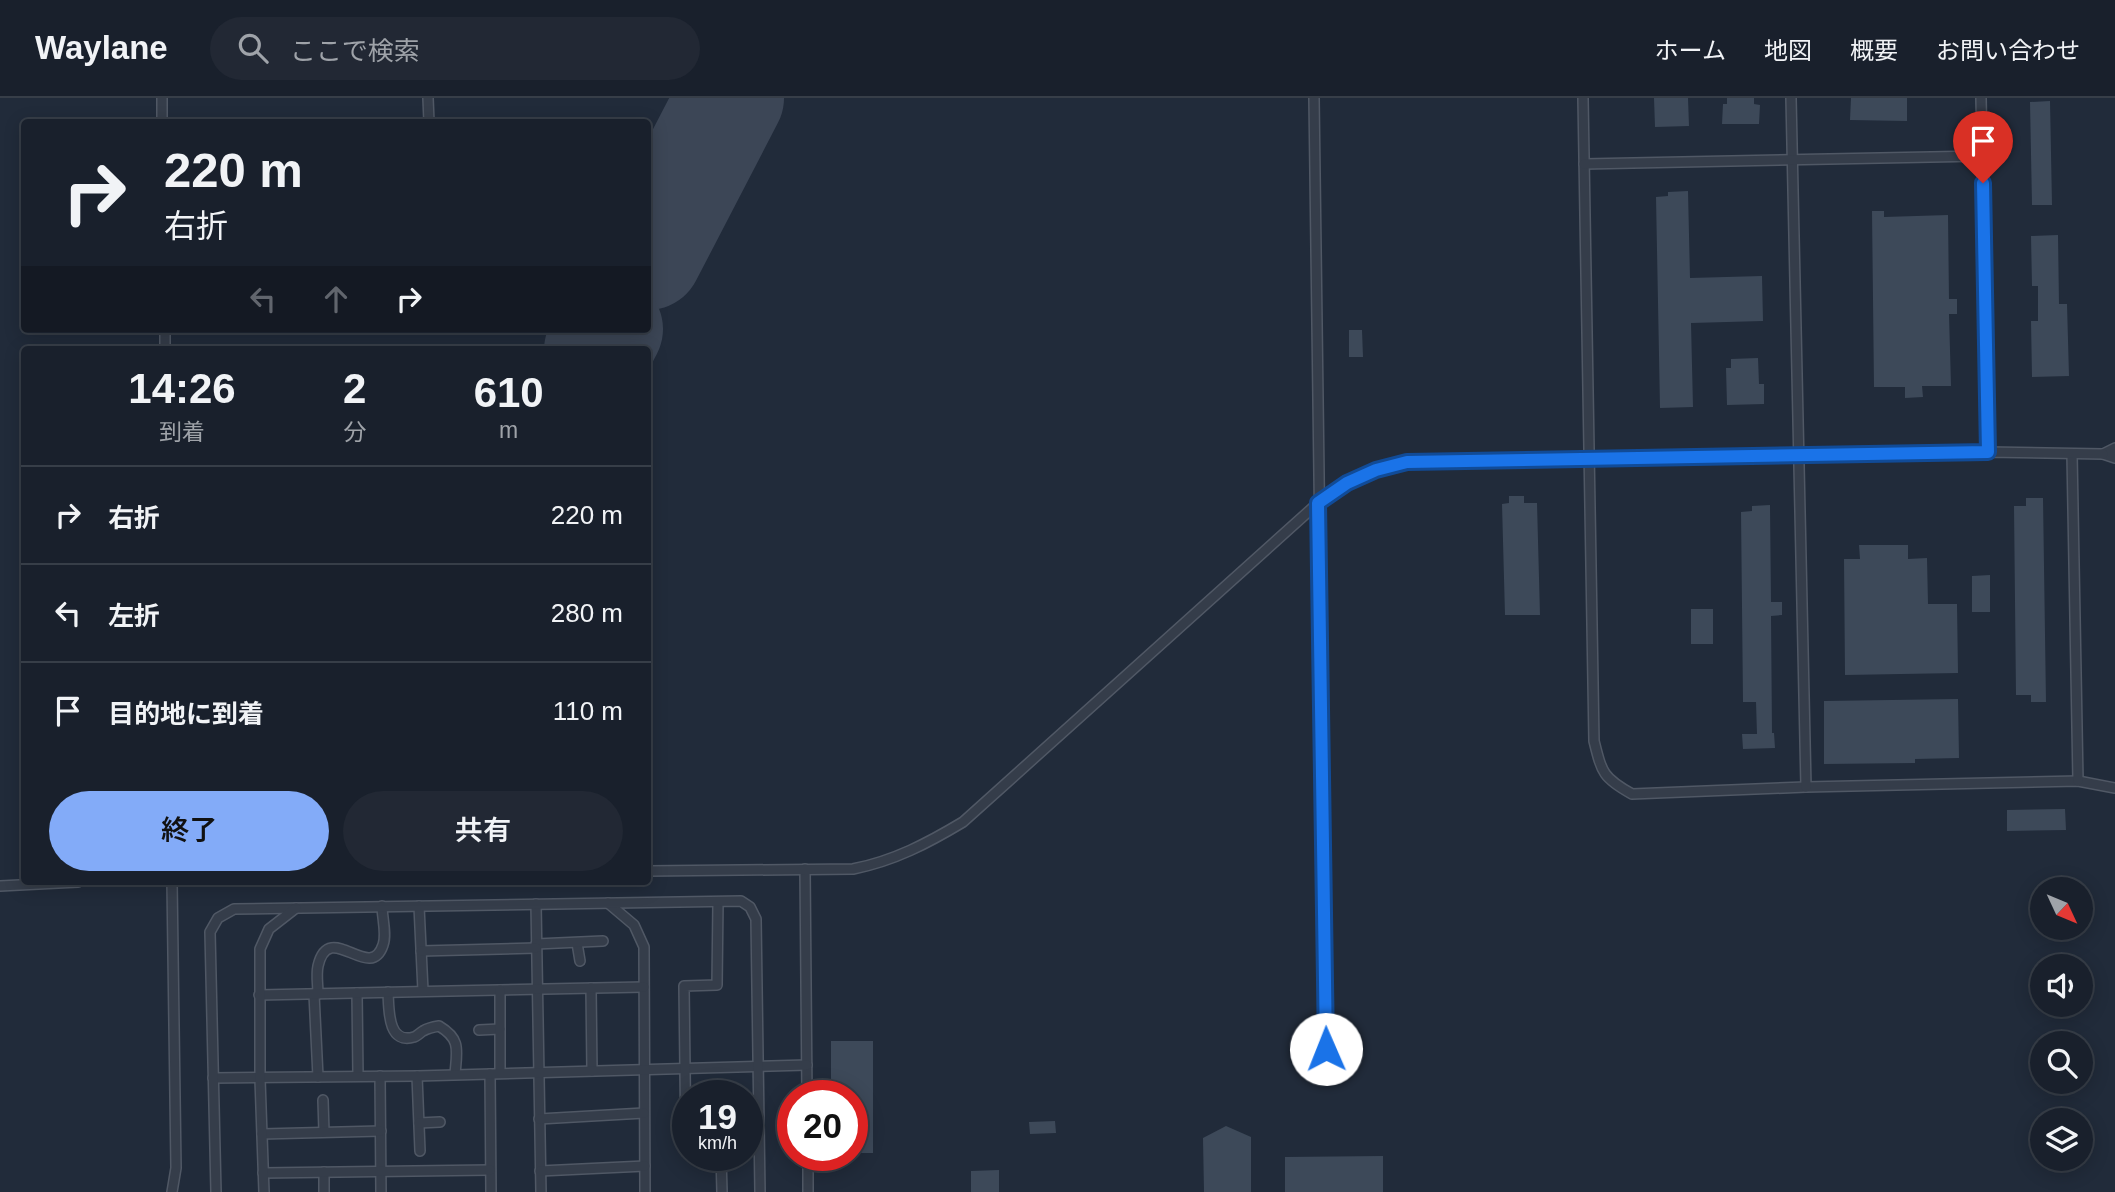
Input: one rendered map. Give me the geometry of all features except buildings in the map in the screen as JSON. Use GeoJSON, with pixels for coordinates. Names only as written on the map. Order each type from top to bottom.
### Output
{"type":"FeatureCollection","features":[{"type":"Feature","properties":{"kind":"lane"},"geometry":{"type":"LineString","coordinates":[[162,98],[162,119]]}},
{"type":"Feature","properties":{"kind":"lane"},"geometry":{"type":"LineString","coordinates":[[428,98],[429,119]]}},
{"type":"Feature","properties":{"kind":"lane"},"geometry":{"type":"LineString","coordinates":[[1314,98],[1327,1076]]}},
{"type":"Feature","properties":{"kind":"lane"},"geometry":{"type":"LineString","coordinates":[[1583,98],[1594,741],[1601,767],[1612,783],[1632,794],[2078,781],[2115,788]]}},
{"type":"Feature","properties":{"kind":"lane"},"geometry":{"type":"LineString","coordinates":[[1791,98],[1806,787]]}},
{"type":"Feature","properties":{"kind":"lane"},"geometry":{"type":"LineString","coordinates":[[1981,98],[1988,452]]}},
{"type":"Feature","properties":{"kind":"lane"},"geometry":{"type":"LineString","coordinates":[[1584,164],[1982,156]]}},
{"type":"Feature","properties":{"kind":"lane"},"geometry":{"type":"LineString","coordinates":[[2103,454],[2115,448]]}},
{"type":"Feature","properties":{"kind":"lane"},"geometry":{"type":"LineString","coordinates":[[651,871],[853,869],[878,864],[904,854],[963,822],[1318,503],[1347,483],[1376,470],[1407,462],[1799,455],[1988,452],[2103,454],[2115,458]]}},
{"type":"Feature","properties":{"kind":"lane"},"geometry":{"type":"LineString","coordinates":[[2071,454],[2078,781]]}},
{"type":"Feature","properties":{"kind":"lane"},"geometry":{"type":"LineString","coordinates":[[805,869],[807,1080]]}},
{"type":"Feature","properties":{"kind":"lane"},"geometry":{"type":"LineString","coordinates":[[0,886],[21,885]]}},
{"type":"Feature","properties":{"kind":"lane"},"geometry":{"type":"LineString","coordinates":[[172,885],[176,1168],[172,1192]]}},
{"type":"Feature","properties":{"kind":"lane"},"geometry":{"type":"LineString","coordinates":[[216,1192],[211,932],[218,918],[234,909],[741,901],[750,907],[756,919],[761,1192]]}},
{"type":"Feature","properties":{"kind":"lane"},"geometry":{"type":"LineString","coordinates":[[684,1080],[684,986],[717,985],[718,902]]}},
{"type":"Feature","properties":{"kind":"lane"},"geometry":{"type":"LineString","coordinates":[[608,903],[634,925],[644,947],[645,1192]]}},
{"type":"Feature","properties":{"kind":"lane"},"geometry":{"type":"LineString","coordinates":[[536,904],[541,1192]]}},
{"type":"Feature","properties":{"kind":"lane"},"geometry":{"type":"LineString","coordinates":[[318,1077],[316,994],[322,955],[332,948],[345,948],[356,957],[367,959],[377,955],[384,944],[382,906]]}},
{"type":"Feature","properties":{"kind":"lane"},"geometry":{"type":"LineString","coordinates":[[419,906],[423,992]]}},
{"type":"Feature","properties":{"kind":"lane"},"geometry":{"type":"LineString","coordinates":[[264,1192],[260,1079],[260,949],[269,929],[297,907]]}},
{"type":"Feature","properties":{"kind":"lane"},"geometry":{"type":"LineString","coordinates":[[421,951],[603,941]]}},
{"type":"Feature","properties":{"kind":"lane"},"geometry":{"type":"LineString","coordinates":[[577,943],[580,961]]}},
{"type":"Feature","properties":{"kind":"lane"},"geometry":{"type":"LineString","coordinates":[[259,995],[644,987]]}},
{"type":"Feature","properties":{"kind":"lane"},"geometry":{"type":"LineString","coordinates":[[590,988],[592,1072]]}},
{"type":"Feature","properties":{"kind":"lane"},"geometry":{"type":"LineString","coordinates":[[491,1192],[500,990]]}},
{"type":"Feature","properties":{"kind":"lane"},"geometry":{"type":"LineString","coordinates":[[388,992],[390,1024],[396,1033],[404,1037],[415,1037],[425,1029],[439,1026],[452,1034],[457,1046],[455,1074]]}},
{"type":"Feature","properties":{"kind":"lane"},"geometry":{"type":"LineString","coordinates":[[357,993],[358,1076]]}},
{"type":"Feature","properties":{"kind":"lane"},"geometry":{"type":"LineString","coordinates":[[479,1030],[500,1029]]}},
{"type":"Feature","properties":{"kind":"lane"},"geometry":{"type":"LineString","coordinates":[[345,1034],[357,1034]]}},
{"type":"Feature","properties":{"kind":"lane"},"geometry":{"type":"LineString","coordinates":[[213,1078],[417,1076],[807,1065]]}},
{"type":"Feature","properties":{"kind":"lane"},"geometry":{"type":"LineString","coordinates":[[380,1076],[382,1192]]}},
{"type":"Feature","properties":{"kind":"lane"},"geometry":{"type":"LineString","coordinates":[[417,1076],[420,1151]]}},
{"type":"Feature","properties":{"kind":"lane"},"geometry":{"type":"LineString","coordinates":[[323,1100],[324,1132]]}},
{"type":"Feature","properties":{"kind":"lane"},"geometry":{"type":"LineString","coordinates":[[539,1119],[644,1113]]}},
{"type":"Feature","properties":{"kind":"lane"},"geometry":{"type":"LineString","coordinates":[[419,1123],[440,1122]]}},
{"type":"Feature","properties":{"kind":"lane"},"geometry":{"type":"LineString","coordinates":[[262,1134],[381,1131]]}},
{"type":"Feature","properties":{"kind":"lane"},"geometry":{"type":"LineString","coordinates":[[540,1171],[645,1166]]}},
{"type":"Feature","properties":{"kind":"lane"},"geometry":{"type":"LineString","coordinates":[[263,1173],[490,1170]]}},
{"type":"Feature","properties":{"kind":"lane"},"geometry":{"type":"LineString","coordinates":[[721,1171],[722,1192]]}},
{"type":"Feature","properties":{"kind":"lane"},"geometry":{"type":"LineString","coordinates":[[808,1171],[808,1192]]}},
{"type":"Feature","properties":{"kind":"lane"},"geometry":{"type":"LineString","coordinates":[[324,1172],[324,1192]]}},
{"type":"Feature","properties":{"kind":"runway"},"geometry":{"type":"LineString","coordinates":[[651,250],[730,98]]}},
{"type":"Feature","properties":{"kind":"runway"},"geometry":{"type":"LineString","coordinates":[[600,346],[607,333]]}},
{"type":"Feature","properties":{"kind":"route"},"geometry":{"type":"LineString","coordinates":[[1326,1049],[1318,503],[1347,483],[1376,470],[1407,462],[1988,452],[1983,183]]}}]}
